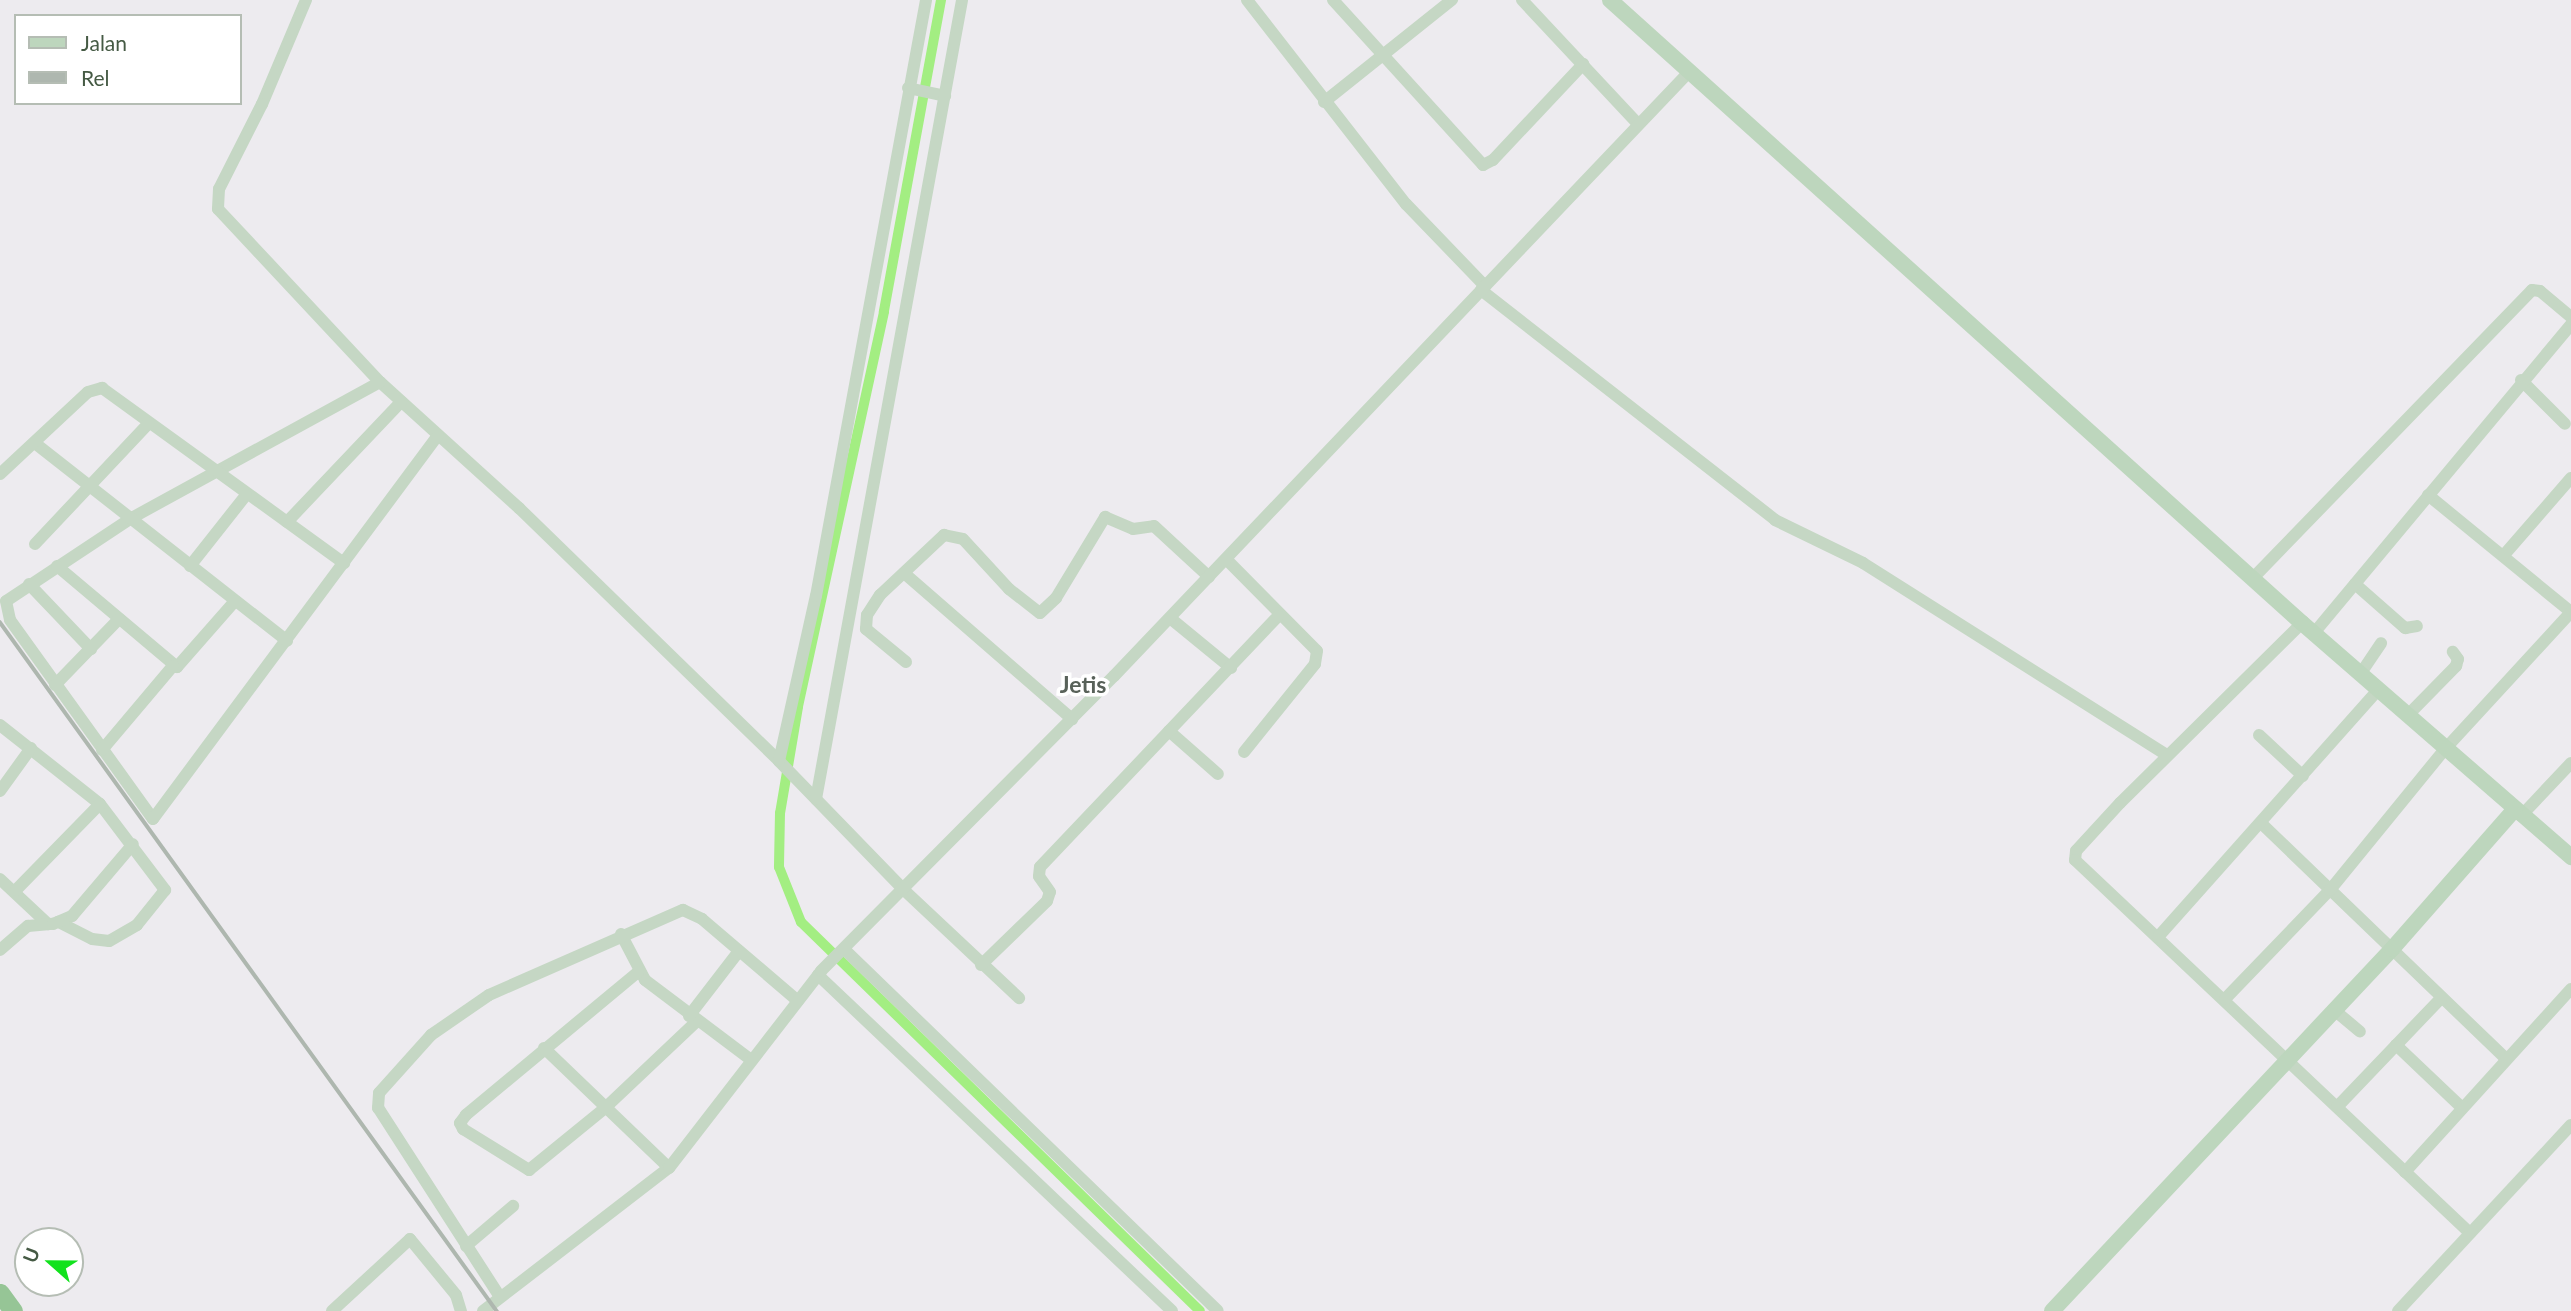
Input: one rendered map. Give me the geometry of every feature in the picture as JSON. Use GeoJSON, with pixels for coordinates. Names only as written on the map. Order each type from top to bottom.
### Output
{"type":"FeatureCollection","features":[{"type":"Feature","properties":{"kind":"highway"},"geometry":{"type":"LineString","coordinates":[[0,1293],[13,1311]]}},
{"type":"Feature","properties":{"kind":"main road"},"geometry":{"type":"LineString","coordinates":[[1610,0],[1687,74],[2308,628],[2571,857]]}},
{"type":"Feature","properties":{"kind":"main road"},"geometry":{"type":"LineString","coordinates":[[2052,1311],[2518,812]]}},
{"type":"Feature","properties":{"kind":"street"},"geometry":{"type":"LineString","coordinates":[[306,0],[216,202],[248,246],[380,382],[782,764],[904,890],[1019,998]]}},
{"type":"Feature","properties":{"kind":"street"},"geometry":{"type":"LineString","coordinates":[[782,764],[816,596],[926,0]]}},
{"type":"Feature","properties":{"kind":"street"},"geometry":{"type":"LineString","coordinates":[[816,799],[942,95],[962,0]]}},
{"type":"Feature","properties":{"kind":"street"},"geometry":{"type":"LineString","coordinates":[[1248,0],[1324,102],[1430,233],[1483,288],[1775,520],[1863,562],[2167,755]]}},
{"type":"Feature","properties":{"kind":"street"},"geometry":{"type":"LineString","coordinates":[[1335,0],[1483,165],[1493,160],[1583,64]]}},
{"type":"Feature","properties":{"kind":"street"},"geometry":{"type":"LineString","coordinates":[[1324,102],[1452,0]]}},
{"type":"Feature","properties":{"kind":"street"},"geometry":{"type":"LineString","coordinates":[[1522,0],[1638,124]]}},
{"type":"Feature","properties":{"kind":"street"},"geometry":{"type":"LineString","coordinates":[[483,1311],[669,1168],[820,973],[1170,618],[1687,74]]}},
{"type":"Feature","properties":{"kind":"street"},"geometry":{"type":"LineString","coordinates":[[910,88],[942,95]]}},
{"type":"Feature","properties":{"kind":"street"},"geometry":{"type":"LineString","coordinates":[[2253,578],[2529,292],[2540,290],[2568,310]]}},
{"type":"Feature","properties":{"kind":"street"},"geometry":{"type":"LineString","coordinates":[[2470,1233],[2286,1061],[2225,999],[2078,865],[2075,856],[2167,755],[2355,584],[2521,380],[2571,324]]}},
{"type":"Feature","properties":{"kind":"street"},"geometry":{"type":"LineString","coordinates":[[2521,380],[2566,424]]}},
{"type":"Feature","properties":{"kind":"street"},"geometry":{"type":"LineString","coordinates":[[380,382],[133,517],[9,598],[5,610],[55,685],[153,819],[438,435]]}},
{"type":"Feature","properties":{"kind":"street"},"geometry":{"type":"LineString","coordinates":[[0,474],[97,386],[344,563]]}},
{"type":"Feature","properties":{"kind":"street"},"geometry":{"type":"LineString","coordinates":[[287,522],[401,401]]}},
{"type":"Feature","properties":{"kind":"street"},"geometry":{"type":"LineString","coordinates":[[35,544],[92,487],[149,423]]}},
{"type":"Feature","properties":{"kind":"street"},"geometry":{"type":"LineString","coordinates":[[36,444],[133,517],[190,566],[287,641]]}},
{"type":"Feature","properties":{"kind":"street"},"geometry":{"type":"LineString","coordinates":[[2504,555],[2571,478]]}},
{"type":"Feature","properties":{"kind":"street"},"geometry":{"type":"LineString","coordinates":[[190,566],[246,495]]}},
{"type":"Feature","properties":{"kind":"street"},"geometry":{"type":"LineString","coordinates":[[2225,999],[2330,890],[2446,748],[2571,612],[2428,495]]}},
{"type":"Feature","properties":{"kind":"street"},"geometry":{"type":"LineString","coordinates":[[866,629],[874,602],[937,540],[957,535],[1009,589],[1042,613],[1056,598],[1107,516],[1133,529],[1154,526],[1209,577]]}},
{"type":"Feature","properties":{"kind":"street"},"geometry":{"type":"LineString","coordinates":[[1226,559],[1278,616],[1317,652],[1317,660],[1244,752]]}},
{"type":"Feature","properties":{"kind":"street"},"geometry":{"type":"LineString","coordinates":[[57,566],[173,666],[181,666],[234,601]]}},
{"type":"Feature","properties":{"kind":"street"},"geometry":{"type":"LineString","coordinates":[[904,573],[1072,719]]}},
{"type":"Feature","properties":{"kind":"street"},"geometry":{"type":"LineString","coordinates":[[29,584],[91,649]]}},
{"type":"Feature","properties":{"kind":"street"},"geometry":{"type":"LineString","coordinates":[[2355,584],[2405,628],[2417,626]]}},
{"type":"Feature","properties":{"kind":"street"},"geometry":{"type":"LineString","coordinates":[[981,965],[1047,901],[1050,892],[1039,876],[1040,867],[1278,616]]}},
{"type":"Feature","properties":{"kind":"street"},"geometry":{"type":"LineString","coordinates":[[1170,618],[1231,668]]}},
{"type":"Feature","properties":{"kind":"street"},"geometry":{"type":"LineString","coordinates":[[55,685],[119,619]]}},
{"type":"Feature","properties":{"kind":"street"},"geometry":{"type":"LineString","coordinates":[[846,629],[866,629],[906,662]]}},
{"type":"Feature","properties":{"kind":"street"},"geometry":{"type":"LineString","coordinates":[[2361,673],[2381,643]]}},
{"type":"Feature","properties":{"kind":"street"},"geometry":{"type":"LineString","coordinates":[[2408,715],[2456,666],[2458,659],[2453,652]]}},
{"type":"Feature","properties":{"kind":"street"},"geometry":{"type":"LineString","coordinates":[[102,750],[173,666]]}},
{"type":"Feature","properties":{"kind":"street"},"geometry":{"type":"LineString","coordinates":[[2158,937],[2262,824],[2379,689]]}},
{"type":"Feature","properties":{"kind":"street"},"geometry":{"type":"LineString","coordinates":[[0,725],[100,804],[133,844],[165,890],[137,925],[109,941],[92,939],[53,923],[0,879]]}},
{"type":"Feature","properties":{"kind":"street"},"geometry":{"type":"LineString","coordinates":[[1169,731],[1218,774]]}},
{"type":"Feature","properties":{"kind":"street"},"geometry":{"type":"LineString","coordinates":[[2259,735],[2303,776]]}},
{"type":"Feature","properties":{"kind":"street"},"geometry":{"type":"LineString","coordinates":[[0,791],[31,748]]}},
{"type":"Feature","properties":{"kind":"street"},"geometry":{"type":"LineString","coordinates":[[2518,812],[2571,763]]}},
{"type":"Feature","properties":{"kind":"street"},"geometry":{"type":"LineString","coordinates":[[16,890],[100,804]]}},
{"type":"Feature","properties":{"kind":"street"},"geometry":{"type":"LineString","coordinates":[[2262,824],[2505,1058]]}},
{"type":"Feature","properties":{"kind":"street"},"geometry":{"type":"LineString","coordinates":[[0,950],[28,926],[53,923],[72,915],[133,844]]}},
{"type":"Feature","properties":{"kind":"street"},"geometry":{"type":"LineString","coordinates":[[500,1297],[383,1118],[379,1093],[457,1014],[621,933],[683,910],[702,919],[798,1001]]}},
{"type":"Feature","properties":{"kind":"street"},"geometry":{"type":"LineString","coordinates":[[621,933],[638,972],[693,1019],[751,1060]]}},
{"type":"Feature","properties":{"kind":"street"},"geometry":{"type":"LineString","coordinates":[[842,950],[1218,1311]]}},
{"type":"Feature","properties":{"kind":"street"},"geometry":{"type":"LineString","coordinates":[[638,972],[462,1119],[463,1129],[529,1170],[605,1108],[693,1019],[740,951]]}},
{"type":"Feature","properties":{"kind":"street"},"geometry":{"type":"LineString","coordinates":[[820,973],[1172,1311]]}},
{"type":"Feature","properties":{"kind":"street"},"geometry":{"type":"LineString","coordinates":[[2404,1172],[2460,1106],[2571,989]]}},
{"type":"Feature","properties":{"kind":"street"},"geometry":{"type":"LineString","coordinates":[[2337,1107],[2441,998]]}},
{"type":"Feature","properties":{"kind":"street"},"geometry":{"type":"LineString","coordinates":[[2333,1009],[2360,1032]]}},
{"type":"Feature","properties":{"kind":"street"},"geometry":{"type":"LineString","coordinates":[[2396,1045],[2460,1106]]}},
{"type":"Feature","properties":{"kind":"street"},"geometry":{"type":"LineString","coordinates":[[544,1048],[669,1168]]}},
{"type":"Feature","properties":{"kind":"street"},"geometry":{"type":"LineString","coordinates":[[2399,1311],[2571,1125]]}},
{"type":"Feature","properties":{"kind":"street"},"geometry":{"type":"LineString","coordinates":[[466,1246],[513,1206]]}},
{"type":"Feature","properties":{"kind":"street"},"geometry":{"type":"LineString","coordinates":[[332,1311],[410,1238],[456,1296],[461,1311]]}},
{"type":"Feature","properties":{"kind":"waterway"},"geometry":{"type":"LineString","coordinates":[[941,0],[884,312],[798,707],[780,813],[779,867],[801,922],[1200,1311]]}},
{"type":"Feature","properties":{"kind":"railway"},"geometry":{"type":"LineString","coordinates":[[0,622],[497,1311]]}},
{"type":"Feature","properties":{"kind":"district","name":"Jetis"},"geometry":{"type":"Point","coordinates":[1083,684]}}]}
